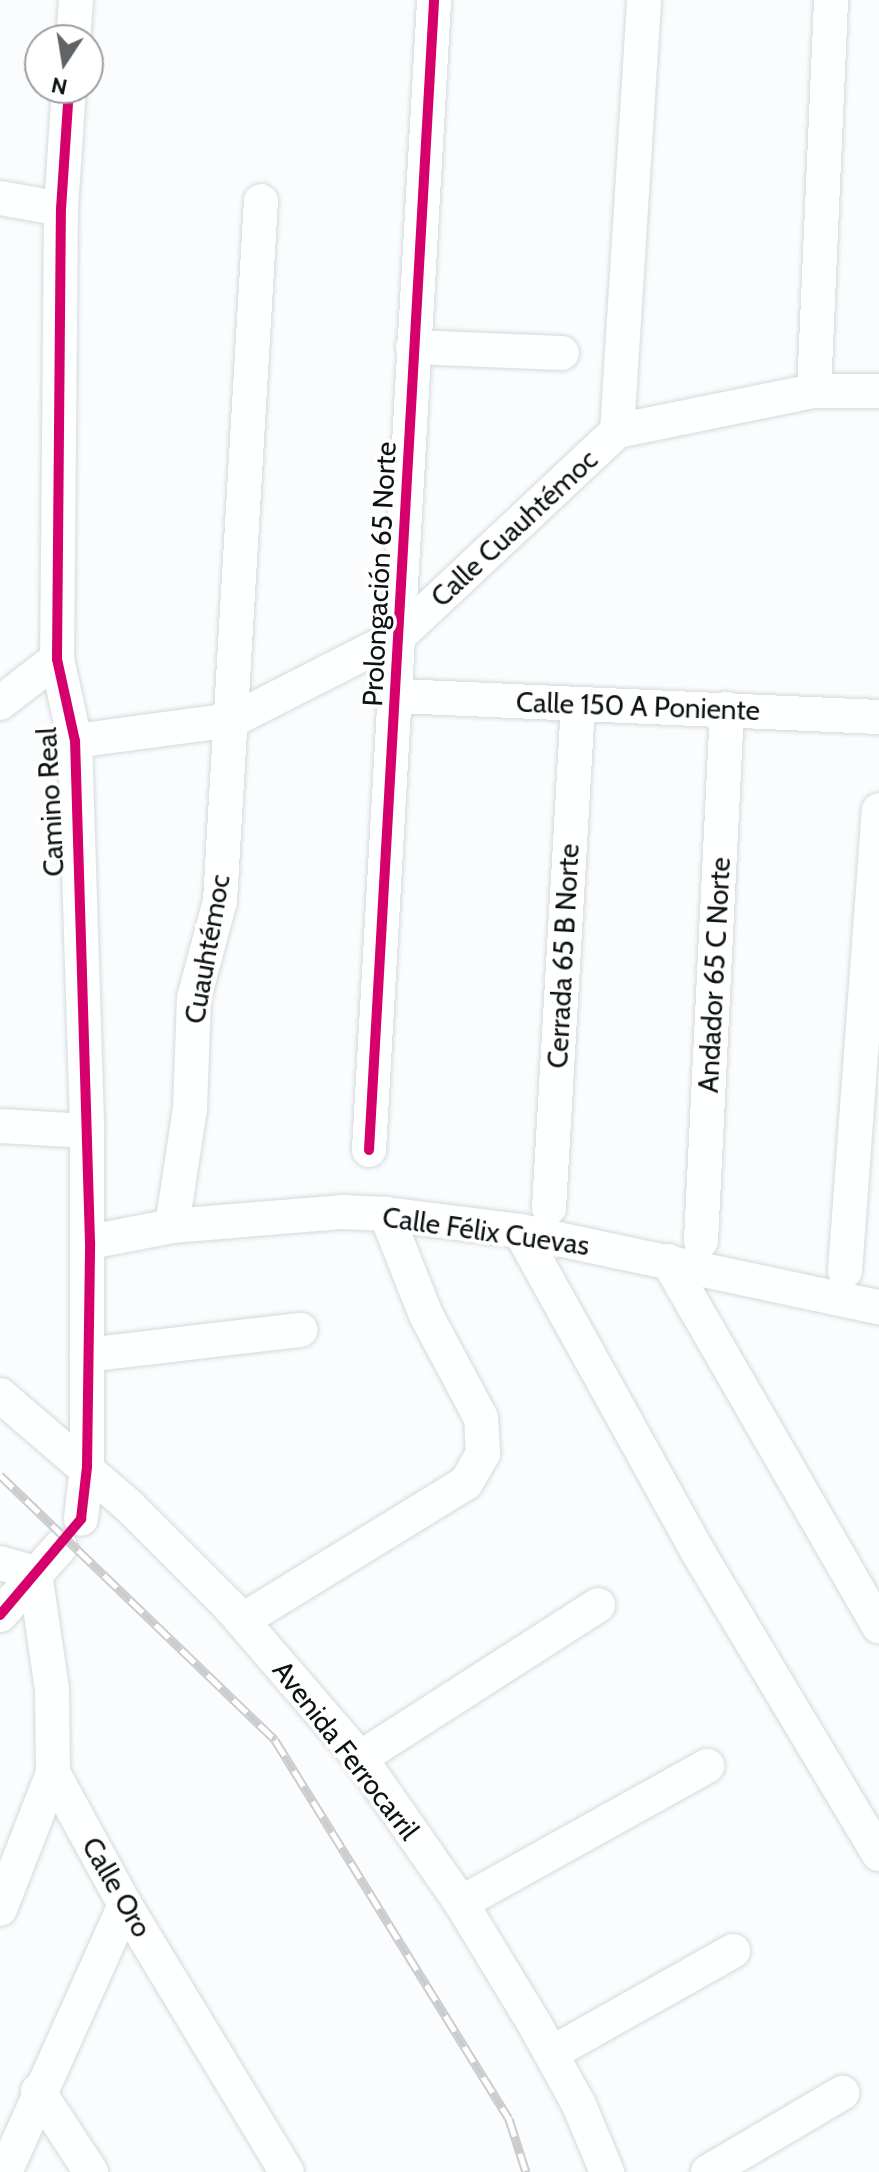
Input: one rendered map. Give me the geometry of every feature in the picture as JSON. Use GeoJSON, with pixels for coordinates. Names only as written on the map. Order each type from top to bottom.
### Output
{"type":"FeatureCollection","features":[{"type":"Feature","properties":{"kind":"street"},"geometry":{"type":"LineString","coordinates":[[74,24],[76,0]]}},
{"type":"Feature","properties":{"kind":"street","name":"Prolongación 65 Norte"},"geometry":{"type":"LineString","coordinates":[[369,1150],[398,696],[413,347],[434,0]]}},
{"type":"Feature","properties":{"kind":"street"},"geometry":{"type":"LineString","coordinates":[[617,431],[644,0]]}},
{"type":"Feature","properties":{"kind":"street"},"geometry":{"type":"LineString","coordinates":[[814,391],[831,0]]}},
{"type":"Feature","properties":{"kind":"street","name":"Camino Real"},"geometry":{"type":"LineString","coordinates":[[68,104],[61,209],[57,659],[75,741],[87,1131],[90,1242],[87,1467],[81,1519]]}},
{"type":"Feature","properties":{"kind":"street"},"geometry":{"type":"LineString","coordinates":[[0,198],[61,209]]}},
{"type":"Feature","properties":{"kind":"street","name":"Cuauhtémoc"},"geometry":{"type":"LineString","coordinates":[[172,1226],[190,1108],[194,998],[218,922],[233,720],[261,201]]}},
{"type":"Feature","properties":{"kind":"street"},"geometry":{"type":"LineString","coordinates":[[413,347],[562,353]]}},
{"type":"Feature","properties":{"kind":"street","name":"Calle Cuauhtémoc"},"geometry":{"type":"LineString","coordinates":[[75,741],[233,720],[400,635],[617,431],[814,391],[879,391]]}},
{"type":"Feature","properties":{"kind":"street"},"geometry":{"type":"LineString","coordinates":[[0,703],[57,659]]}},
{"type":"Feature","properties":{"kind":"street","name":"Calle 150 A Poniente"},"geometry":{"type":"LineString","coordinates":[[398,696],[879,717]]}},
{"type":"Feature","properties":{"kind":"street","name":"Cerrada 65 B Norte"},"geometry":{"type":"LineString","coordinates":[[549,1208],[578,705]]}},
{"type":"Feature","properties":{"kind":"street","name":"Andador 65 C Norte"},"geometry":{"type":"LineString","coordinates":[[701,1241],[727,709]]}},
{"type":"Feature","properties":{"kind":"street"},"geometry":{"type":"LineString","coordinates":[[845,1271],[879,810]]}},
{"type":"Feature","properties":{"kind":"street"},"geometry":{"type":"LineString","coordinates":[[0,1126],[87,1131]]}},
{"type":"Feature","properties":{"kind":"street","name":"Calle Félix Cuevas"},"geometry":{"type":"LineString","coordinates":[[90,1242],[172,1226],[343,1212],[386,1214],[520,1231],[879,1307]]}},
{"type":"Feature","properties":{"kind":"street"},"geometry":{"type":"LineString","coordinates":[[243,1620],[466,1483],[483,1454],[481,1418],[426,1315],[386,1214]]}},
{"type":"Feature","properties":{"kind":"street"},"geometry":{"type":"LineString","coordinates":[[520,1231],[698,1552],[879,1854]]}},
{"type":"Feature","properties":{"kind":"street"},"geometry":{"type":"LineString","coordinates":[[668,1261],[879,1627]]}},
{"type":"Feature","properties":{"kind":"street"},"geometry":{"type":"LineString","coordinates":[[87,1355],[301,1330]]}},
{"type":"Feature","properties":{"kind":"street","name":"Avenida Ferrocarril"},"geometry":{"type":"LineString","coordinates":[[0,1395],[87,1467],[243,1620],[360,1758],[461,1903],[552,2053],[607,2172]]}},
{"type":"Feature","properties":{"kind":"street"},"geometry":{"type":"LineString","coordinates":[[0,1615],[60,1547]]}},
{"type":"Feature","properties":{"kind":"street"},"geometry":{"type":"LineString","coordinates":[[0,1563],[35,1573]]}},
{"type":"Feature","properties":{"kind":"street","name":"Calle Oro"},"geometry":{"type":"LineString","coordinates":[[35,1573],[52,1689],[53,1773],[125,1905],[287,2172]]}},
{"type":"Feature","properties":{"kind":"street"},"geometry":{"type":"LineString","coordinates":[[360,1758],[598,1605]]}},
{"type":"Feature","properties":{"kind":"street"},"geometry":{"type":"LineString","coordinates":[[461,1903],[707,1766]]}},
{"type":"Feature","properties":{"kind":"street"},"geometry":{"type":"LineString","coordinates":[[0,1909],[53,1773]]}},
{"type":"Feature","properties":{"kind":"street"},"geometry":{"type":"LineString","coordinates":[[5,2172],[38,2091],[125,1905]]}},
{"type":"Feature","properties":{"kind":"street"},"geometry":{"type":"LineString","coordinates":[[552,2053],[733,1951]]}},
{"type":"Feature","properties":{"kind":"street"},"geometry":{"type":"LineString","coordinates":[[38,2091],[91,2172]]}},
{"type":"Feature","properties":{"kind":"street"},"geometry":{"type":"LineString","coordinates":[[708,2172],[842,2093]]}},
{"type":"Feature","properties":{"kind":"railway"},"geometry":{"type":"LineString","coordinates":[[0,1475],[275,1740],[509,2119],[526,2172]]}},
{"type":"Feature","properties":{"kind":"cycle path"},"geometry":{"type":"LineString","coordinates":[[369,1150],[434,0]]}},
{"type":"Feature","properties":{"kind":"cycle path"},"geometry":{"type":"LineString","coordinates":[[0,1615],[81,1519],[87,1467],[90,1242],[75,741],[57,659],[61,209],[68,104]]}}]}
